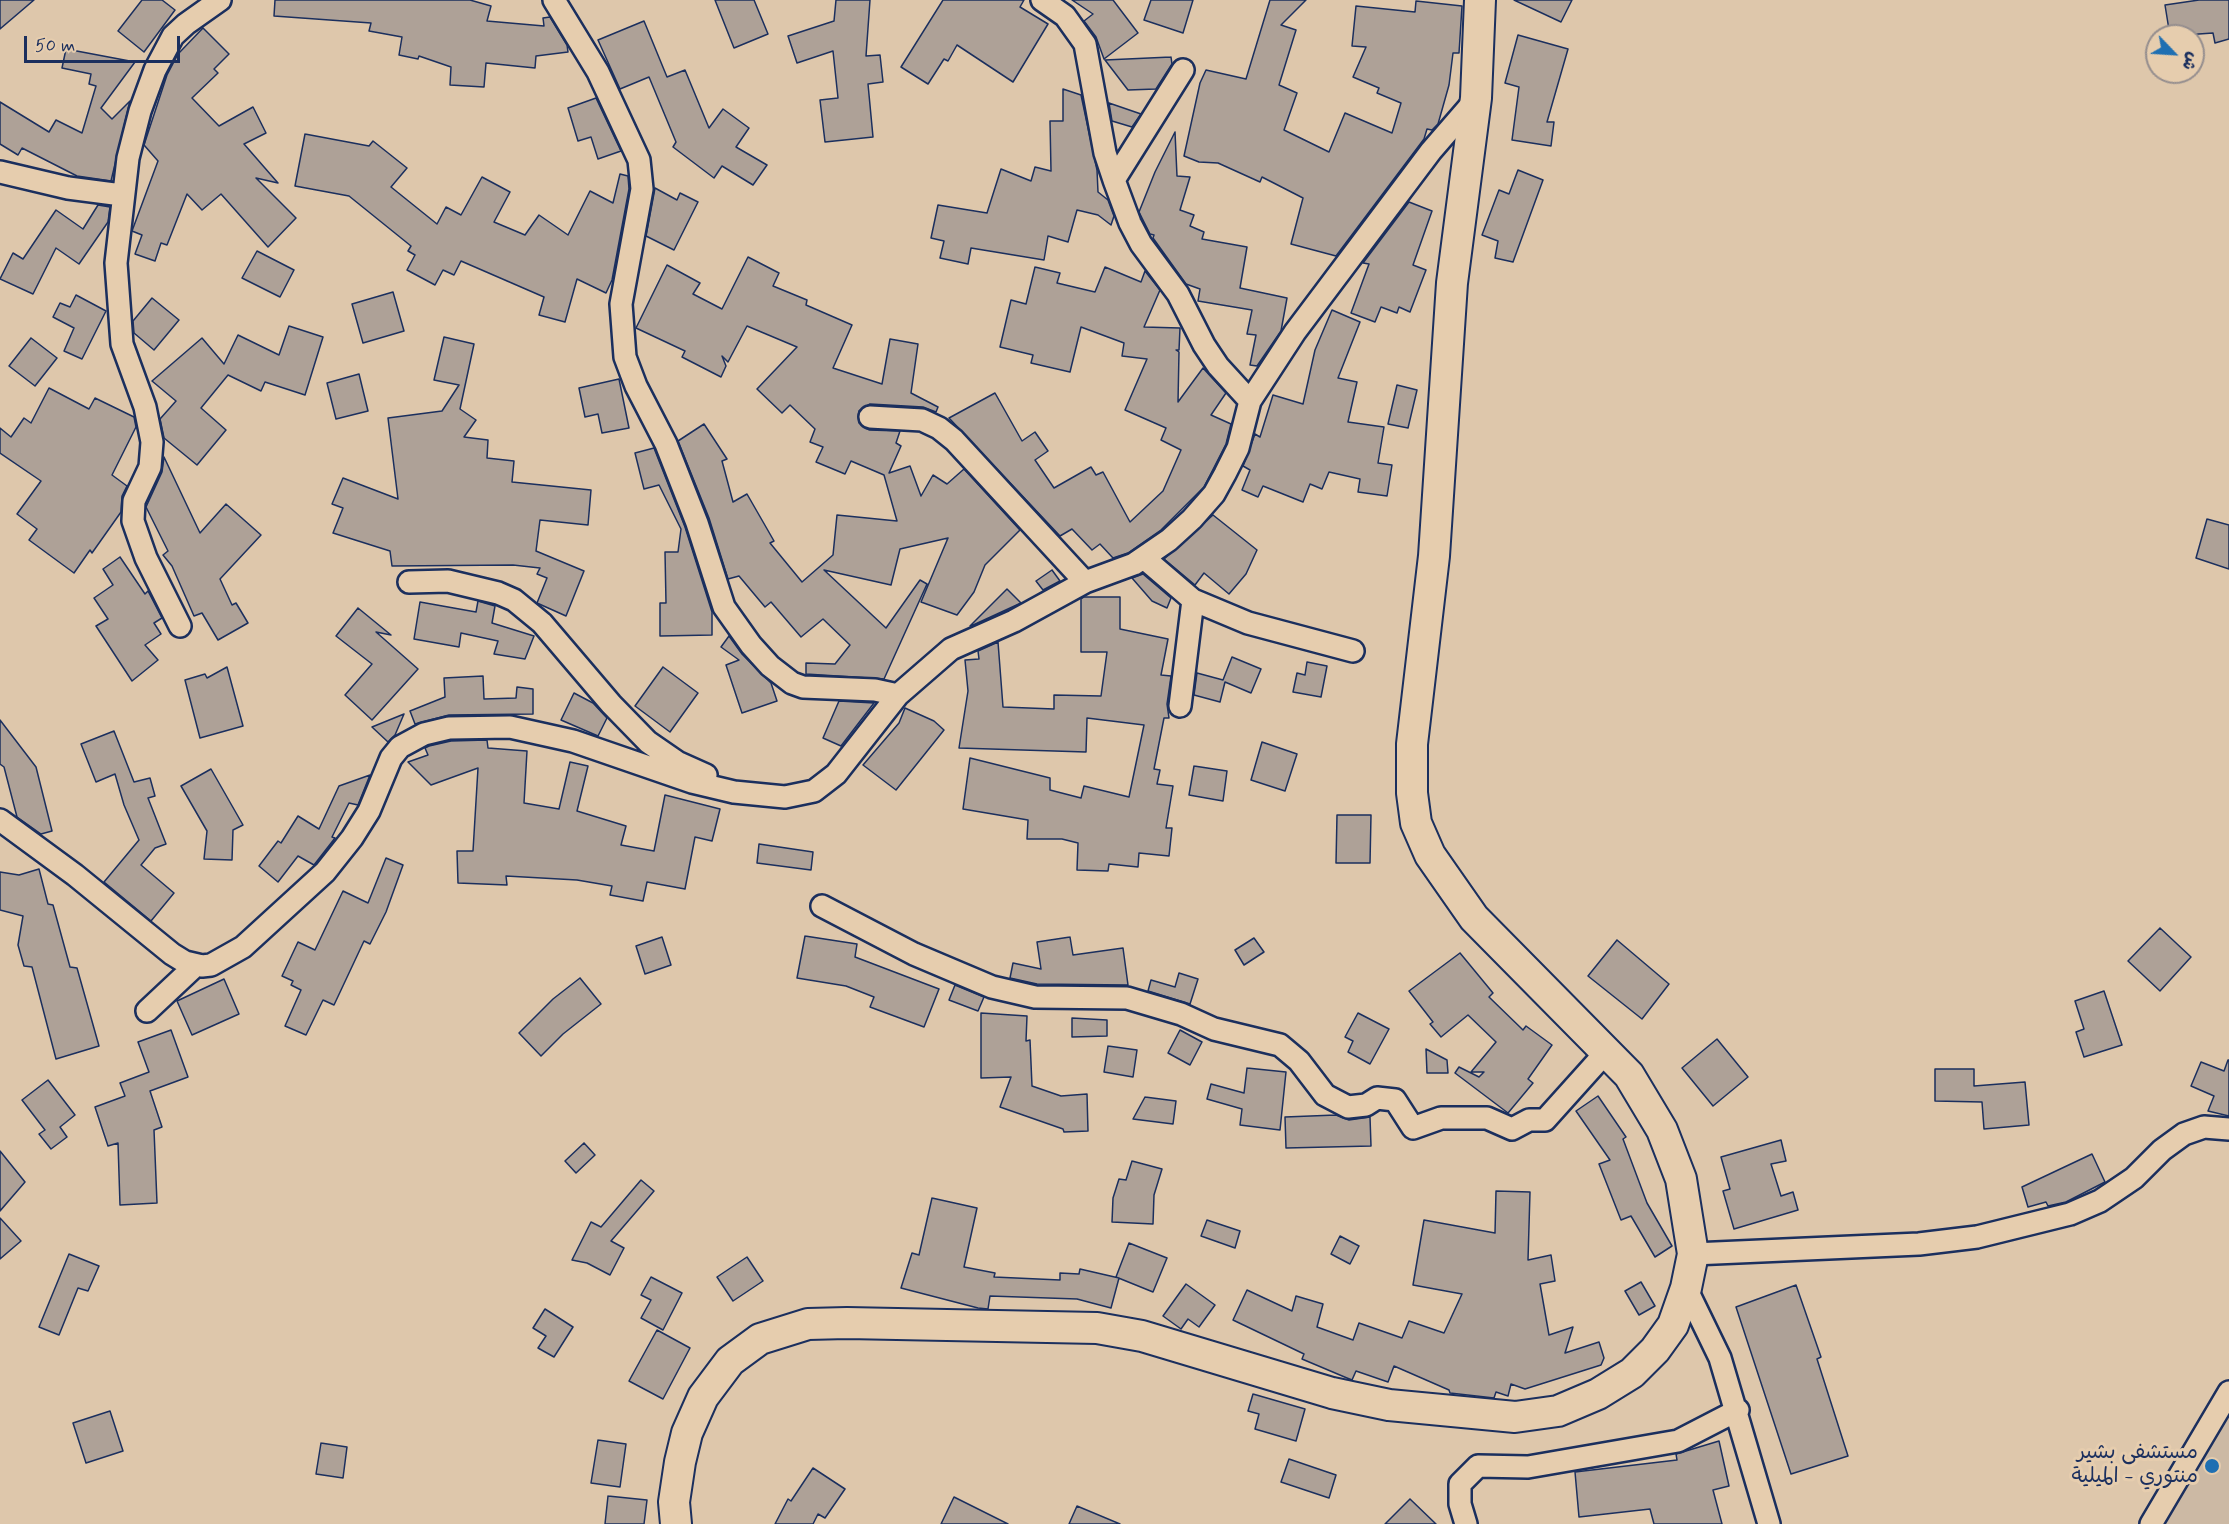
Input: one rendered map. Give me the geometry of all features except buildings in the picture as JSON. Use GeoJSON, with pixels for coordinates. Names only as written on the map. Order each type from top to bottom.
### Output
{"type":"FeatureCollection","features":[{"type":"Feature","properties":{"kind":"main road"},"geometry":{"type":"LineString","coordinates":[[676,1524],[674,1502],[680,1462],[687,1433],[703,1397],[730,1361],[760,1340],[808,1324],[1097,1328],[1153,1338],[1332,1393],[1389,1406],[1515,1417],[1558,1411],[1598,1394],[1632,1373],[1673,1325],[1686,1288],[1693,1254],[1681,1179],[1662,1130],[1629,1075],[1474,918],[1430,855],[1416,823],[1412,793],[1412,744],[1434,556],[1452,283],[1476,98],[1480,0]]}},
{"type":"Feature","properties":{"kind":"street"},"geometry":{"type":"LineString","coordinates":[[180,626],[146,558],[132,513],[134,501],[150,467],[152,442],[145,407],[122,344],[116,263],[122,195],[140,111],[162,54],[173,36],[220,0]]}},
{"type":"Feature","properties":{"kind":"street"},"geometry":{"type":"LineString","coordinates":[[554,0],[598,72],[639,160],[642,189],[621,304],[625,357],[636,386],[666,444],[697,523],[724,607],[751,645],[770,666],[792,683],[803,687],[875,690],[898,695]]}},
{"type":"Feature","properties":{"kind":"street"},"geometry":{"type":"LineString","coordinates":[[1042,0],[1065,16],[1085,44],[1105,153],[1130,224],[1141,244],[1178,294],[1204,345],[1218,366],[1250,401]]}},
{"type":"Feature","properties":{"kind":"street"},"geometry":{"type":"LineString","coordinates":[[1114,180],[1184,70]]}},
{"type":"Feature","properties":{"kind":"street"},"geometry":{"type":"LineString","coordinates":[[0,820],[92,888],[172,954],[195,966],[211,966],[243,947],[325,872],[352,838],[369,811],[391,758],[400,747],[424,734],[449,728],[478,726],[543,732],[692,783],[741,793],[785,797],[804,795],[819,788],[836,774],[898,695],[951,649],[1014,621],[1085,582],[1134,564],[1169,540],[1214,494],[1238,448],[1250,401],[1336,275],[1476,98]]}},
{"type":"Feature","properties":{"kind":"street"},"geometry":{"type":"LineString","coordinates":[[0,172],[68,188],[122,195]]}},
{"type":"Feature","properties":{"kind":"street"},"geometry":{"type":"LineString","coordinates":[[870,417],[922,420],[939,428],[954,440],[1085,582]]}},
{"type":"Feature","properties":{"kind":"street"},"geometry":{"type":"LineString","coordinates":[[1144,558],[1193,600],[1248,623],[1353,651]]}},
{"type":"Feature","properties":{"kind":"street"},"geometry":{"type":"LineString","coordinates":[[409,582],[448,581],[498,593],[514,600],[542,623],[611,704],[648,742],[677,762],[741,793]]}},
{"type":"Feature","properties":{"kind":"street"},"geometry":{"type":"LineString","coordinates":[[1180,706],[1193,600]]}},
{"type":"Feature","properties":{"kind":"street"},"geometry":{"type":"LineString","coordinates":[[822,906],[914,954],[992,987],[1035,997],[1127,998],[1181,1014],[1214,1029],[1280,1045],[1299,1061],[1325,1095],[1348,1107],[1366,1105],[1377,1098],[1395,1100],[1413,1128],[1441,1118],[1487,1118],[1512,1129],[1529,1120],[1545,1120],[1607,1051]]}},
{"type":"Feature","properties":{"kind":"street"},"geometry":{"type":"LineString","coordinates":[[147,1011],[195,966]]}},
{"type":"Feature","properties":{"kind":"street"},"geometry":{"type":"LineString","coordinates":[[1693,1254],[1919,1244],[1987,1235],[2070,1214],[2100,1201],[2134,1178],[2162,1150],[2184,1134],[2204,1127],[2229,1129]]}},
{"type":"Feature","properties":{"kind":"street"},"geometry":{"type":"LineString","coordinates":[[1686,1288],[1720,1358],[1738,1410],[1769,1524]]}},
{"type":"Feature","properties":{"kind":"street"},"geometry":{"type":"LineString","coordinates":[[2151,1524],[2229,1392]]}},
{"type":"Feature","properties":{"kind":"street"},"geometry":{"type":"LineString","coordinates":[[1466,1524],[1460,1504],[1460,1484],[1478,1466],[1528,1467],[1678,1441],[1738,1410]]}},
{"type":"Feature","properties":{"kind":"shaded area","name":"مستشفى بشير منتوري - الميلية"},"geometry":{"type":"Polygon","coordinates":[[[2229,1408],[2229,1524],[2162,1524],[2229,1408]]]}},
{"type":"Feature","properties":{"kind":"place","name":"مستشفى بشير منتوري - الميلية"},"geometry":{"type":"Point","coordinates":[2212,1466]}}]}
